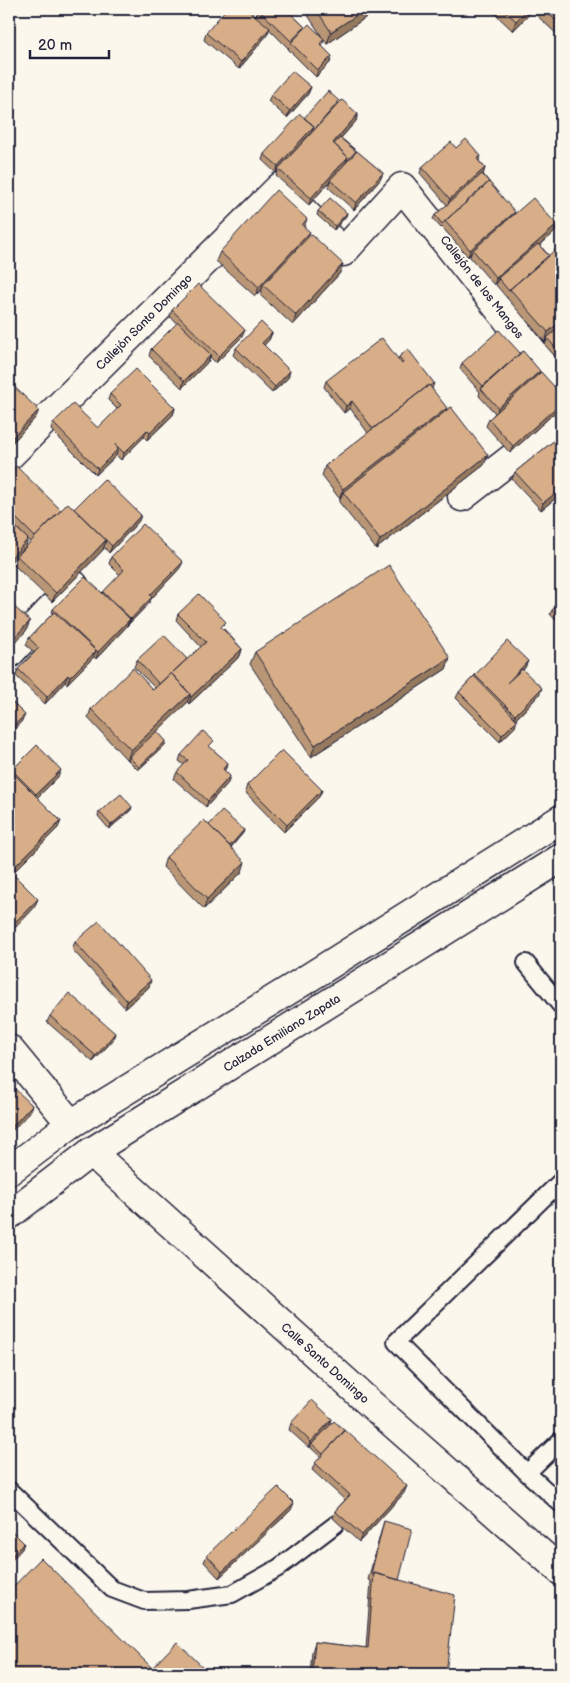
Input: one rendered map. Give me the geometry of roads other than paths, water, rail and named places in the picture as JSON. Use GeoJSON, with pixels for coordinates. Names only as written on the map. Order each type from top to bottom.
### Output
{"type":"FeatureCollection","features":[{"type":"Feature","properties":{"kind":"street","name":"Callejón Santo Domingo"},"geometry":{"type":"LineString","coordinates":[[9,456],[280,187],[343,252],[402,187]]}},
{"type":"Feature","properties":{"kind":"street","name":"Callejón de los Mangos"},"geometry":{"type":"LineString","coordinates":[[402,187],[561,387]]}},
{"type":"Feature","properties":{"kind":"street"},"geometry":{"type":"LineString","coordinates":[[462,497],[561,420]]}},
{"type":"Feature","properties":{"kind":"street"},"geometry":{"type":"LineString","coordinates":[[9,654],[74,585]]}},
{"type":"Feature","properties":{"kind":"street"},"geometry":{"type":"LineString","coordinates":[[9,1171],[72,1124],[561,819]]}},
{"type":"Feature","properties":{"kind":"street","name":"Calzada Emiliano Zapata"},"geometry":{"type":"LineString","coordinates":[[9,1215],[92,1152],[561,858]]}},
{"type":"Feature","properties":{"kind":"street"},"geometry":{"type":"LineString","coordinates":[[302,982],[320,1009]]}},
{"type":"Feature","properties":{"kind":"street"},"geometry":{"type":"LineString","coordinates":[[9,1049],[72,1124]]}},
{"type":"Feature","properties":{"kind":"street","name":"Calle Santo Domingo"},"geometry":{"type":"LineString","coordinates":[[92,1152],[373,1406],[561,1571]]}},
{"type":"Feature","properties":{"kind":"lane"},"geometry":{"type":"LineString","coordinates":[[526,963],[561,1006]]}},
{"type":"Feature","properties":{"kind":"lane"},"geometry":{"type":"LineString","coordinates":[[561,1181],[396,1342],[527,1473],[561,1504]]}},
{"type":"Feature","properties":{"kind":"lane"},"geometry":{"type":"LineString","coordinates":[[527,1473],[561,1440]]}},
{"type":"Feature","properties":{"kind":"lane"},"geometry":{"type":"LineString","coordinates":[[9,1490],[112,1589],[144,1601],[188,1600],[232,1594],[278,1568],[336,1524]]}}]}
